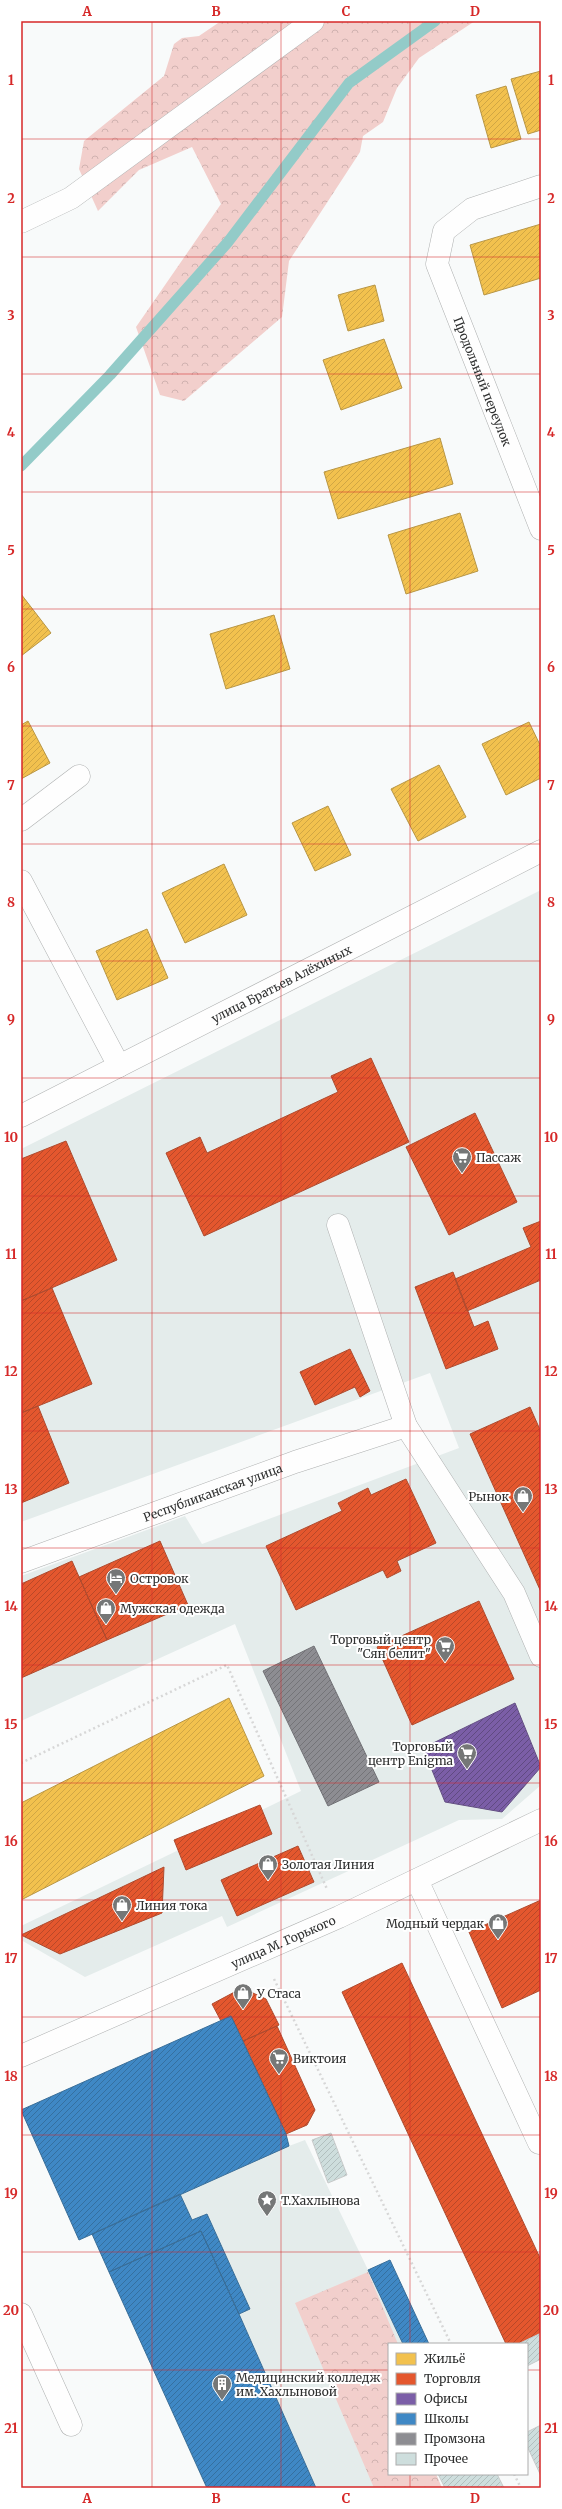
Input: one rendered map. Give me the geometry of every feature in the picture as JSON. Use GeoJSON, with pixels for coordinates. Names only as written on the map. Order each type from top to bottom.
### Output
{"type":"FeatureCollection","features":[{"type":"Feature","properties":{"kind":"street"},"geometry":{"type":"LineString","coordinates":[[21,222],[71,198],[313,21]]}},
{"type":"Feature","properties":{"kind":"street","name":"Продольный переулок"},"geometry":{"type":"LineString","coordinates":[[541,186],[472,209],[444,232],[437,264],[541,529]]}},
{"type":"Feature","properties":{"kind":"street"},"geometry":{"type":"LineString","coordinates":[[21,820],[79,776]]}},
{"type":"Feature","properties":{"kind":"street","name":"улица Братьев Алёхиных"},"geometry":{"type":"LineString","coordinates":[[21,1116],[541,851]]}},
{"type":"Feature","properties":{"kind":"street"},"geometry":{"type":"LineString","coordinates":[[21,881],[119,1066]]}},
{"type":"Feature","properties":{"kind":"street"},"geometry":{"type":"LineString","coordinates":[[338,1225],[406,1426],[514,1593],[541,1656]]}},
{"type":"Feature","properties":{"kind":"street","name":"Республиканская улица"},"geometry":{"type":"LineString","coordinates":[[21,1562],[295,1462],[406,1426]]}},
{"type":"Feature","properties":{"kind":"street","name":"улица М. Горького"},"geometry":{"type":"LineString","coordinates":[[21,2056],[339,1917],[541,1820]]}},
{"type":"Feature","properties":{"kind":"street"},"geometry":{"type":"LineString","coordinates":[[417,1880],[539,2143],[541,2142]]}},
{"type":"Feature","properties":{"kind":"street"},"geometry":{"type":"LineString","coordinates":[[21,2314],[70,2425]]}},
{"type":"Feature","properties":{"kind":"path"},"geometry":{"type":"LineString","coordinates":[[21,1763],[227,1665],[339,1917]]}},
{"type":"Feature","properties":{"kind":"path"},"geometry":{"type":"LineString","coordinates":[[261,1952],[451,2343]]}},
{"type":"Feature","properties":{"kind":"path"},"geometry":{"type":"LineString","coordinates":[[514,2475],[521,2488]]}},
{"type":"Feature","properties":{"kind":"shaded area"},"geometry":{"type":"Polygon","coordinates":[[[541,890],[541,1785],[502,1819],[459,1820],[227,1927],[222,1916],[85,1977],[21,1940],[21,1926],[301,1791],[235,1624],[21,1721],[21,1576],[185,1516],[202,1544],[459,1448],[430,1373],[21,1522],[21,1149],[541,890]]]}},
{"type":"Feature","properties":{"kind":"shaded area"},"geometry":{"type":"Polygon","coordinates":[[[231,2016],[286,2134],[289,2146],[305,2140],[404,2343],[388,2343],[388,2475],[436,2475],[442,2488],[206,2488],[92,2234],[79,2240],[21,2110],[231,2016]]]}},
{"type":"Feature","properties":{"kind":"green space"},"geometry":{"type":"Polygon","coordinates":[[[221,21],[475,21],[419,58],[397,88],[383,122],[363,136],[360,152],[289,261],[282,317],[184,401],[160,395],[136,327],[221,204],[192,147],[139,170],[98,211],[79,169],[84,141],[164,76],[174,44],[182,38],[199,36],[221,21]]]}},
{"type":"Feature","properties":{"kind":"green space"},"geometry":{"type":"Polygon","coordinates":[[[368,2272],[398,2343],[388,2343],[388,2475],[436,2475],[442,2488],[374,2488],[295,2303],[368,2272]]]}},
{"type":"Feature","properties":{"kind":"building: Жильё"},"geometry":{"type":"Polygon","coordinates":[[[541,71],[541,130],[528,134],[511,79],[541,71]]]}},
{"type":"Feature","properties":{"kind":"building: Жильё"},"geometry":{"type":"Polygon","coordinates":[[[506,86],[521,139],[491,148],[476,95],[506,86]]]}},
{"type":"Feature","properties":{"kind":"building: Жильё"},"geometry":{"type":"Polygon","coordinates":[[[541,224],[541,278],[484,295],[470,245],[541,224]]]}},
{"type":"Feature","properties":{"kind":"building: Жильё"},"geometry":{"type":"Polygon","coordinates":[[[375,285],[384,321],[348,331],[338,295],[375,285]]]}},
{"type":"Feature","properties":{"kind":"building: Жильё"},"geometry":{"type":"Polygon","coordinates":[[[384,339],[402,388],[341,410],[323,360],[384,339]]]}},
{"type":"Feature","properties":{"kind":"building: Жильё"},"geometry":{"type":"Polygon","coordinates":[[[440,438],[453,484],[338,519],[324,472],[440,438]]]}},
{"type":"Feature","properties":{"kind":"building: Жильё"},"geometry":{"type":"Polygon","coordinates":[[[460,513],[478,571],[406,594],[388,535],[460,513]]]}},
{"type":"Feature","properties":{"kind":"building: Жильё"},"geometry":{"type":"Polygon","coordinates":[[[21,594],[51,633],[21,656],[21,594]]]}},
{"type":"Feature","properties":{"kind":"building: Жильё"},"geometry":{"type":"Polygon","coordinates":[[[274,615],[290,669],[226,689],[210,634],[274,615]]]}},
{"type":"Feature","properties":{"kind":"building: Жильё"},"geometry":{"type":"Polygon","coordinates":[[[28,721],[50,763],[21,779],[21,725],[28,721]]]}},
{"type":"Feature","properties":{"kind":"building: Жильё"},"geometry":{"type":"Polygon","coordinates":[[[529,722],[541,747],[541,778],[506,795],[482,744],[529,722]]]}},
{"type":"Feature","properties":{"kind":"building: Жильё"},"geometry":{"type":"Polygon","coordinates":[[[439,765],[466,817],[418,841],[391,789],[439,765]]]}},
{"type":"Feature","properties":{"kind":"building: Жильё"},"geometry":{"type":"Polygon","coordinates":[[[328,806],[351,855],[315,871],[292,823],[328,806]]]}},
{"type":"Feature","properties":{"kind":"building: Жильё"},"geometry":{"type":"Polygon","coordinates":[[[224,864],[247,915],[185,943],[162,893],[224,864]]]}},
{"type":"Feature","properties":{"kind":"building: Жильё"},"geometry":{"type":"Polygon","coordinates":[[[147,929],[168,978],[117,1000],[96,951],[147,929]]]}},
{"type":"Feature","properties":{"kind":"building: Жильё"},"geometry":{"type":"Polygon","coordinates":[[[229,1698],[264,1776],[21,1900],[21,1803],[229,1698]]]}},
{"type":"Feature","properties":{"kind":"building: Торговля"},"geometry":{"type":"Polygon","coordinates":[[[371,1058],[409,1142],[204,1236],[166,1153],[200,1137],[207,1153],[338,1092],[331,1076],[371,1058]]]}},
{"type":"Feature","properties":{"kind":"building: Торговля","name":"Пассаж"},"geometry":{"type":"Polygon","coordinates":[[[475,1113],[517,1202],[449,1235],[406,1147],[475,1113]]]}},
{"type":"Feature","properties":{"kind":"building: Торговля"},"geometry":{"type":"Polygon","coordinates":[[[66,1141],[117,1260],[21,1301],[21,1159],[66,1141]]]}},
{"type":"Feature","properties":{"kind":"building: Торговля"},"geometry":{"type":"Polygon","coordinates":[[[541,1221],[541,1280],[467,1311],[455,1279],[531,1247],[523,1228],[541,1221]]]}},
{"type":"Feature","properties":{"kind":"building: Торговля"},"geometry":{"type":"Polygon","coordinates":[[[453,1272],[474,1327],[488,1321],[498,1349],[446,1369],[415,1287],[453,1272]]]}},
{"type":"Feature","properties":{"kind":"building: Торговля"},"geometry":{"type":"Polygon","coordinates":[[[52,1288],[92,1384],[21,1413],[21,1301],[52,1288]]]}},
{"type":"Feature","properties":{"kind":"building: Торговля"},"geometry":{"type":"Polygon","coordinates":[[[350,1349],[370,1391],[360,1397],[355,1387],[315,1405],[300,1372],[350,1349]]]}},
{"type":"Feature","properties":{"kind":"building: Торговля"},"geometry":{"type":"Polygon","coordinates":[[[38,1406],[69,1483],[21,1503],[21,1413],[38,1406]]]}},
{"type":"Feature","properties":{"kind":"building: Торговля","name":"Рынок"},"geometry":{"type":"Polygon","coordinates":[[[530,1407],[541,1432],[541,1592],[470,1434],[530,1407]]]}},
{"type":"Feature","properties":{"kind":"building: Торговля"},"geometry":{"type":"Polygon","coordinates":[[[406,1479],[436,1543],[397,1561],[401,1571],[387,1578],[383,1570],[296,1610],[266,1546],[342,1511],[338,1503],[368,1488],[371,1495],[406,1479]]]}},
{"type":"Feature","properties":{"kind":"building: Торговля"},"geometry":{"type":"Polygon","coordinates":[[[160,1541],[188,1605],[107,1640],[79,1577],[160,1541]]]}},
{"type":"Feature","properties":{"kind":"building: Торговля"},"geometry":{"type":"Polygon","coordinates":[[[72,1561],[107,1640],[21,1678],[21,1584],[72,1561]]]}},
{"type":"Feature","properties":{"kind":"building: Торговля","name":"Торговый центр \"Сян белит\""},"geometry":{"type":"Polygon","coordinates":[[[479,1601],[514,1679],[412,1725],[377,1647],[479,1601]]]}},
{"type":"Feature","properties":{"kind":"building: Торговля"},"geometry":{"type":"Polygon","coordinates":[[[260,1805],[272,1834],[186,1870],[174,1840],[260,1805]]]}},
{"type":"Feature","properties":{"kind":"building: Торговля","name":"Золотая Линия"},"geometry":{"type":"Polygon","coordinates":[[[298,1846],[314,1882],[237,1916],[221,1880],[298,1846]]]}},
{"type":"Feature","properties":{"kind":"building: Торговля"},"geometry":{"type":"Polygon","coordinates":[[[164,1867],[162,1913],[60,1954],[21,1935],[164,1867]]]}},
{"type":"Feature","properties":{"kind":"building: Торговля"},"geometry":{"type":"Polygon","coordinates":[[[541,1900],[541,1990],[502,2008],[469,1932],[541,1900]]]}},
{"type":"Feature","properties":{"kind":"building: Торговля"},"geometry":{"type":"Polygon","coordinates":[[[402,1963],[541,2260],[541,2333],[520,2343],[506,2343],[342,1992],[402,1963]]]}},
{"type":"Feature","properties":{"kind":"building: Торговля","name":"У Стаса"},"geometry":{"type":"Polygon","coordinates":[[[242,1988],[266,1999],[279,2025],[243,2041],[231,2016],[221,2021],[212,2004],[242,1988]]]}},
{"type":"Feature","properties":{"kind":"building: Торговля","name":"Виктоия"},"geometry":{"type":"Polygon","coordinates":[[[277,2026],[315,2110],[307,2125],[286,2134],[243,2041],[277,2026]]]}},
{"type":"Feature","properties":{"kind":"building: Офисы"},"geometry":{"type":"Polygon","coordinates":[[[515,1703],[541,1767],[502,1812],[445,1802],[423,1748],[515,1703]]]}},
{"type":"Feature","properties":{"kind":"building: Школы"},"geometry":{"type":"Polygon","coordinates":[[[231,2016],[286,2134],[289,2146],[79,2240],[21,2110],[231,2016]]]}},
{"type":"Feature","properties":{"kind":"building: Школы"},"geometry":{"type":"Polygon","coordinates":[[[180,2194],[192,2220],[207,2214],[250,2309],[239,2314],[201,2231],[109,2272],[92,2234],[180,2194]]]}},
{"type":"Feature","properties":{"kind":"building: Школы","name":"Медицинский колледж им. Хахлыновой"},"geometry":{"type":"Polygon","coordinates":[[[201,2231],[316,2488],[207,2488],[109,2272],[201,2231]]]}},
{"type":"Feature","properties":{"kind":"building: Школы"},"geometry":{"type":"Polygon","coordinates":[[[390,2260],[429,2343],[403,2343],[368,2270],[390,2260]]]}},
{"type":"Feature","properties":{"kind":"building: Промзона"},"geometry":{"type":"Polygon","coordinates":[[[314,1646],[379,1782],[328,1806],[263,1671],[314,1646]]]}},
{"type":"Feature","properties":{"kind":"building: Прочее"},"geometry":{"type":"Polygon","coordinates":[[[331,2133],[347,2175],[328,2183],[312,2140],[331,2133]]]}},
{"type":"Feature","properties":{"kind":"building: Прочее"},"geometry":{"type":"Polygon","coordinates":[[[541,2333],[541,2359],[528,2366],[528,2343],[520,2343],[541,2333]]]}},
{"type":"Feature","properties":{"kind":"building: Прочее"},"geometry":{"type":"Polygon","coordinates":[[[541,2425],[541,2476],[528,2448],[528,2432],[541,2425]]]}},
{"type":"Feature","properties":{"kind":"building: Прочее"},"geometry":{"type":"Polygon","coordinates":[[[438,2475],[498,2475],[504,2488],[445,2488],[438,2475]]]}},
{"type":"Feature","properties":{"kind":"waterway"},"geometry":{"type":"LineString","coordinates":[[21,466],[110,375],[228,242],[349,83],[435,21]]}},
{"type":"Feature","properties":{"kind":"place","name":"Пассаж"},"geometry":{"type":"Point","coordinates":[462,1174]}},
{"type":"Feature","properties":{"kind":"place","name":"Рынок"},"geometry":{"type":"Point","coordinates":[523,1513]}},
{"type":"Feature","properties":{"kind":"place","name":"Островок"},"geometry":{"type":"Point","coordinates":[116,1595]}},
{"type":"Feature","properties":{"kind":"place","name":"Мужская одежда"},"geometry":{"type":"Point","coordinates":[106,1625]}},
{"type":"Feature","properties":{"kind":"place","name":"Торговый центр \"Сян белит\""},"geometry":{"type":"Point","coordinates":[445,1663]}},
{"type":"Feature","properties":{"kind":"place","name":"Торговый центр Enigma"},"geometry":{"type":"Point","coordinates":[467,1770]}},
{"type":"Feature","properties":{"kind":"place","name":"Золотая Линия"},"geometry":{"type":"Point","coordinates":[268,1881]}},
{"type":"Feature","properties":{"kind":"place","name":"Линия тока"},"geometry":{"type":"Point","coordinates":[122,1922]}},
{"type":"Feature","properties":{"kind":"place","name":"Модный чердак"},"geometry":{"type":"Point","coordinates":[498,1940]}},
{"type":"Feature","properties":{"kind":"place","name":"У Стаса"},"geometry":{"type":"Point","coordinates":[243,2010]}},
{"type":"Feature","properties":{"kind":"place","name":"Виктоия"},"geometry":{"type":"Point","coordinates":[279,2075]}},
{"type":"Feature","properties":{"kind":"place","name":"Т.Хахлынова"},"geometry":{"type":"Point","coordinates":[267,2217]}},
{"type":"Feature","properties":{"kind":"place","name":"Медицинский колледж им. Хахлыновой"},"geometry":{"type":"Point","coordinates":[222,2401]}}]}
